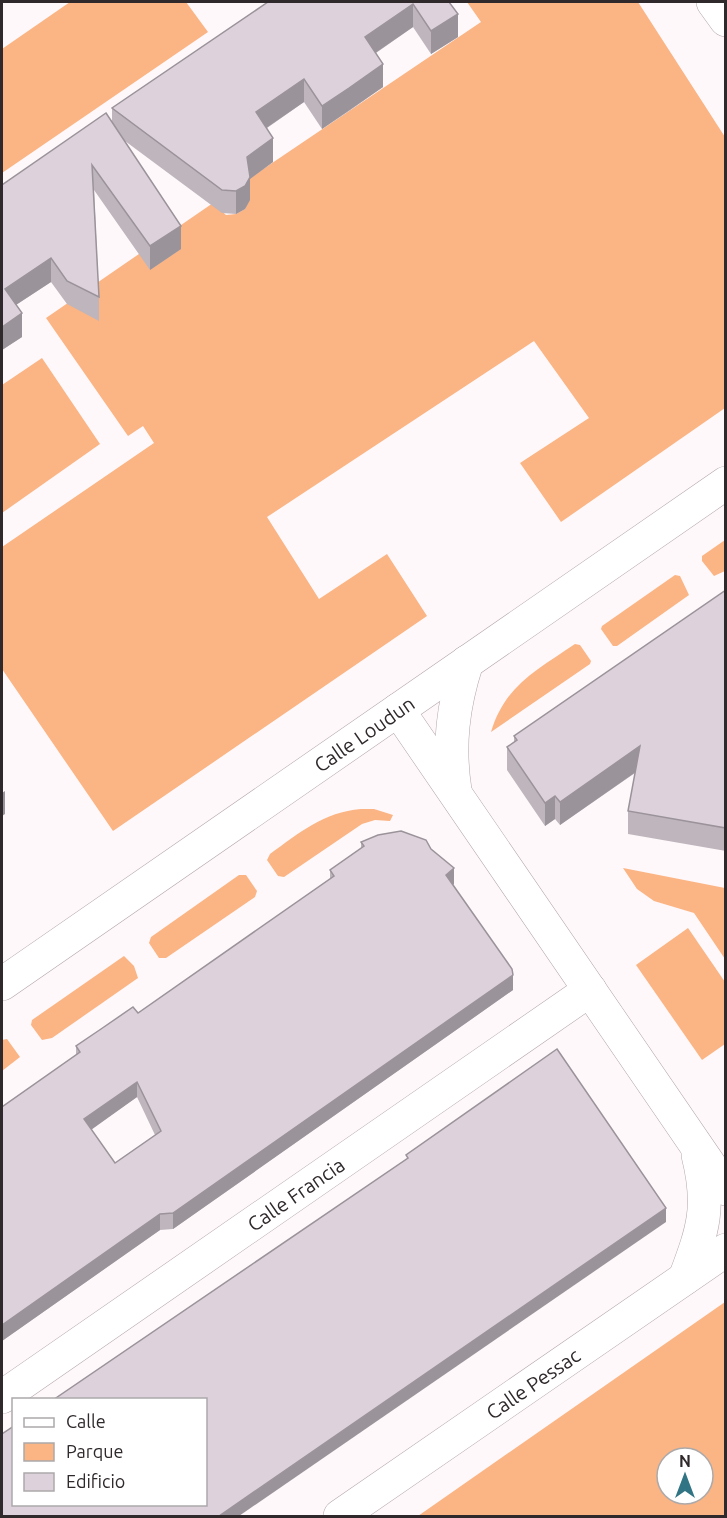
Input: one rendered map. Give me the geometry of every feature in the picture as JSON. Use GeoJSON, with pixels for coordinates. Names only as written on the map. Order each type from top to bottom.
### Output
{"type":"FeatureCollection","features":[{"type":"Feature","properties":{"kind":"street"},"geometry":{"type":"LineString","coordinates":[[713,2],[726,20]]}},
{"type":"Feature","properties":{"kind":"street","name":"Calle Loudun"},"geometry":{"type":"LineString","coordinates":[[2,984],[726,483]]}},
{"type":"Feature","properties":{"kind":"street"},"geometry":{"type":"LineString","coordinates":[[455,792],[450,758],[452,725],[457,693],[467,662]]}},
{"type":"Feature","properties":{"kind":"street"},"geometry":{"type":"LineString","coordinates":[[398,710],[726,1190]]}},
{"type":"Feature","properties":{"kind":"street","name":"Calle Francia"},"geometry":{"type":"LineString","coordinates":[[2,1397],[590,990]]}},
{"type":"Feature","properties":{"kind":"street"},"geometry":{"type":"LineString","coordinates":[[685,1278],[699,1241],[705,1212],[704,1182],[695,1145]]}},
{"type":"Feature","properties":{"kind":"street","name":"Calle Pessac"},"geometry":{"type":"LineString","coordinates":[[340,1516],[726,1250]]}},
{"type":"Feature","properties":{"kind":"green space"},"geometry":{"type":"Polygon","coordinates":[[[70,2],[186,2],[208,32],[2,173],[2,49],[70,2]]]}},
{"type":"Feature","properties":{"kind":"green space"},"geometry":{"type":"Polygon","coordinates":[[[467,2],[638,2],[725,137],[725,408],[561,522],[520,463],[589,418],[534,341],[267,517],[319,599],[387,554],[427,616],[113,831],[2,669],[2,547],[154,443],[143,426],[128,436],[46,318],[213,203],[226,215],[236,214],[245,209],[250,195],[244,182],[481,22],[467,2]]]}},
{"type":"Feature","properties":{"kind":"green space"},"geometry":{"type":"Polygon","coordinates":[[[42,358],[100,444],[2,513],[2,385],[42,358]]]}},
{"type":"Feature","properties":{"kind":"green space"},"geometry":{"type":"Polygon","coordinates":[[[725,540],[725,571],[714,576],[702,561],[702,556],[725,540]]]}},
{"type":"Feature","properties":{"kind":"green space"},"geometry":{"type":"Polygon","coordinates":[[[675,575],[680,576],[689,595],[617,646],[613,646],[601,629],[602,626],[675,575]]]}},
{"type":"Feature","properties":{"kind":"green space"},"geometry":{"type":"Polygon","coordinates":[[[575,644],[580,645],[591,661],[590,664],[491,732],[497,716],[514,690],[535,671],[575,644]]]}},
{"type":"Feature","properties":{"kind":"green space"},"geometry":{"type":"Polygon","coordinates":[[[374,809],[393,815],[390,821],[375,820],[362,824],[284,877],[278,876],[267,860],[270,854],[312,825],[335,814],[374,809]]]}},
{"type":"Feature","properties":{"kind":"green space"},"geometry":{"type":"Polygon","coordinates":[[[623,868],[725,888],[725,959],[694,913],[654,901],[637,889],[623,868]]]}},
{"type":"Feature","properties":{"kind":"green space"},"geometry":{"type":"Polygon","coordinates":[[[239,875],[246,875],[257,891],[255,897],[166,958],[159,958],[149,943],[151,937],[239,875]]]}},
{"type":"Feature","properties":{"kind":"green space"},"geometry":{"type":"Polygon","coordinates":[[[688,928],[725,982],[725,1044],[702,1060],[636,965],[688,928]]]}},
{"type":"Feature","properties":{"kind":"green space"},"geometry":{"type":"Polygon","coordinates":[[[124,956],[134,966],[138,978],[52,1038],[42,1040],[31,1025],[32,1020],[124,956]]]}},
{"type":"Feature","properties":{"kind":"green space"},"geometry":{"type":"Polygon","coordinates":[[[7,1039],[20,1057],[2,1071],[2,1040],[7,1039]]]}},
{"type":"Feature","properties":{"kind":"green space"},"geometry":{"type":"Polygon","coordinates":[[[725,1302],[725,1516],[418,1516],[725,1302]]]}},
{"type":"Feature","properties":{"kind":"building"},"geometry":{"type":"Polygon","coordinates":[[[268,2],[449,2],[458,14],[431,31],[413,4],[365,37],[383,64],[349,88],[322,106],[304,79],[256,112],[273,138],[247,157],[250,177],[245,186],[236,191],[222,190],[112,108],[268,2]]]}},
{"type":"Feature","properties":{"kind":"building"},"geometry":{"type":"Polygon","coordinates":[[[106,113],[181,226],[150,246],[92,165],[99,297],[67,281],[51,258],[5,289],[22,313],[2,327],[2,185],[106,113]]]}},
{"type":"Feature","properties":{"kind":"building"},"geometry":{"type":"Polygon","coordinates":[[[726,590],[726,828],[628,811],[640,746],[560,802],[555,796],[545,803],[507,747],[517,740],[514,736],[726,590]]]}},
{"type":"Feature","properties":{"kind":"building"},"geometry":{"type":"Polygon","coordinates":[[[401,831],[426,840],[431,849],[454,868],[446,875],[512,969],[513,975],[173,1213],[160,1214],[2,1325],[2,1107],[80,1052],[76,1046],[133,1007],[138,1013],[334,876],[330,870],[364,846],[361,842],[378,835],[401,831]],[[137,1082],[84,1119],[115,1163],[161,1131],[137,1082]]]}},
{"type":"Feature","properties":{"kind":"building"},"geometry":{"type":"Polygon","coordinates":[[[557,1049],[666,1208],[219,1516],[2,1516],[2,1434],[12,1427],[12,1506],[207,1506],[207,1398],[56,1398],[408,1158],[406,1155],[557,1049]]]}}]}
